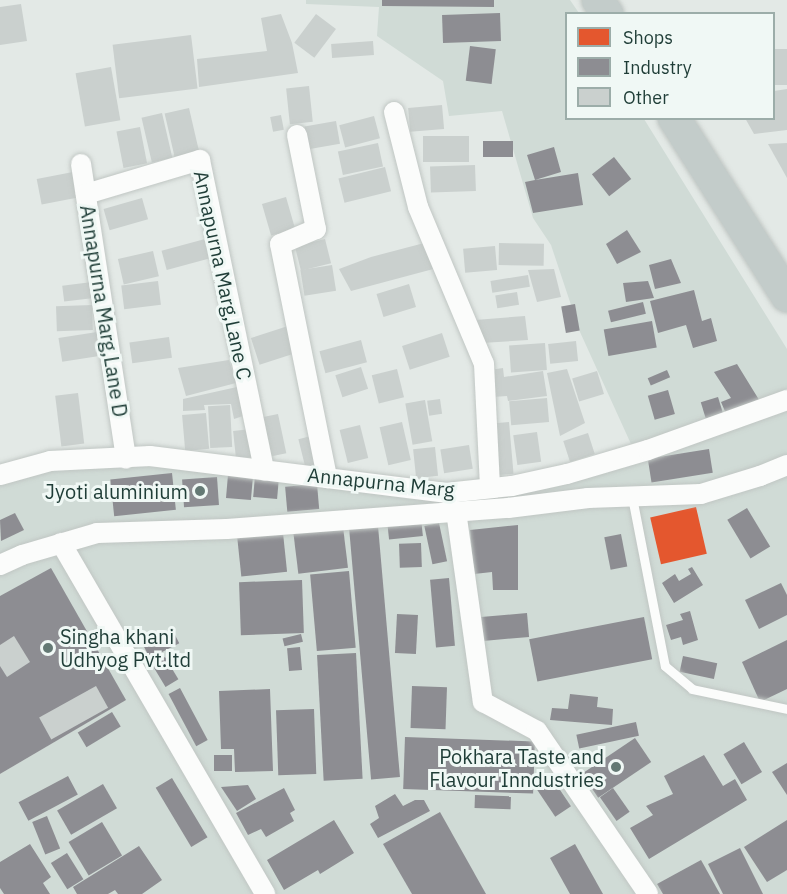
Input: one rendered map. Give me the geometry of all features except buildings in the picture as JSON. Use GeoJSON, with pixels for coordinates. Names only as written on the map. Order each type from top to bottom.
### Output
{"type":"FeatureCollection","features":[{"type":"Feature","properties":{"kind":"highway"},"geometry":{"type":"LineString","coordinates":[[675,120],[787,296]]}},
{"type":"Feature","properties":{"kind":"street"},"geometry":{"type":"LineString","coordinates":[[394,112],[418,207],[484,364],[490,487]]}},
{"type":"Feature","properties":{"kind":"street"},"geometry":{"type":"LineString","coordinates":[[297,135],[316,229],[280,244],[327,478]]}},
{"type":"Feature","properties":{"kind":"street","name":"Annapurna Marg,Lane C"},"geometry":{"type":"LineString","coordinates":[[86,194],[200,160],[264,470]]}},
{"type":"Feature","properties":{"kind":"street","name":"Annapurna Marg,Lane D"},"geometry":{"type":"LineString","coordinates":[[81,164],[126,459]]}},
{"type":"Feature","properties":{"kind":"street","name":"Annapurna Marg"},"geometry":{"type":"LineString","coordinates":[[0,475],[50,462],[150,456],[446,493],[542,480],[590,467],[648,450],[787,400]]}},
{"type":"Feature","properties":{"kind":"street"},"geometry":{"type":"LineString","coordinates":[[0,565],[97,533],[227,529],[588,498],[701,494],[787,465]]}},
{"type":"Feature","properties":{"kind":"street"},"geometry":{"type":"LineString","coordinates":[[456,511],[483,702],[537,731],[648,894]]}},
{"type":"Feature","properties":{"kind":"street"},"geometry":{"type":"LineString","coordinates":[[61,543],[265,894]]}},
{"type":"Feature","properties":{"kind":"lane"},"geometry":{"type":"LineString","coordinates":[[632,497],[665,666],[692,689],[787,710]]}},
{"type":"Feature","properties":{"kind":"shaded area"},"geometry":{"type":"Polygon","coordinates":[[[306,0],[570,0],[578,12],[565,12],[565,120],[645,120],[787,349],[787,392],[724,418],[631,444],[580,332],[551,245],[533,218],[502,111],[449,116],[443,81],[377,36],[379,7],[306,4],[306,0]]]}},
{"type":"Feature","properties":{"kind":"shaded area"},"geometry":{"type":"Polygon","coordinates":[[[787,411],[787,894],[0,894],[0,774],[125,700],[0,596],[0,478],[55,466],[103,465],[237,471],[408,499],[508,491],[724,431],[787,411]]]}},
{"type":"Feature","properties":{"kind":"place","name":"Jyoti aluminium"},"geometry":{"type":"Point","coordinates":[200,491]}},
{"type":"Feature","properties":{"kind":"place","name":"Singha khani Udhyog Pvt.ltd"},"geometry":{"type":"Point","coordinates":[48,648]}},
{"type":"Feature","properties":{"kind":"place","name":"Pokhara Taste and Flavour Inndustries"},"geometry":{"type":"Point","coordinates":[616,767]}}]}
